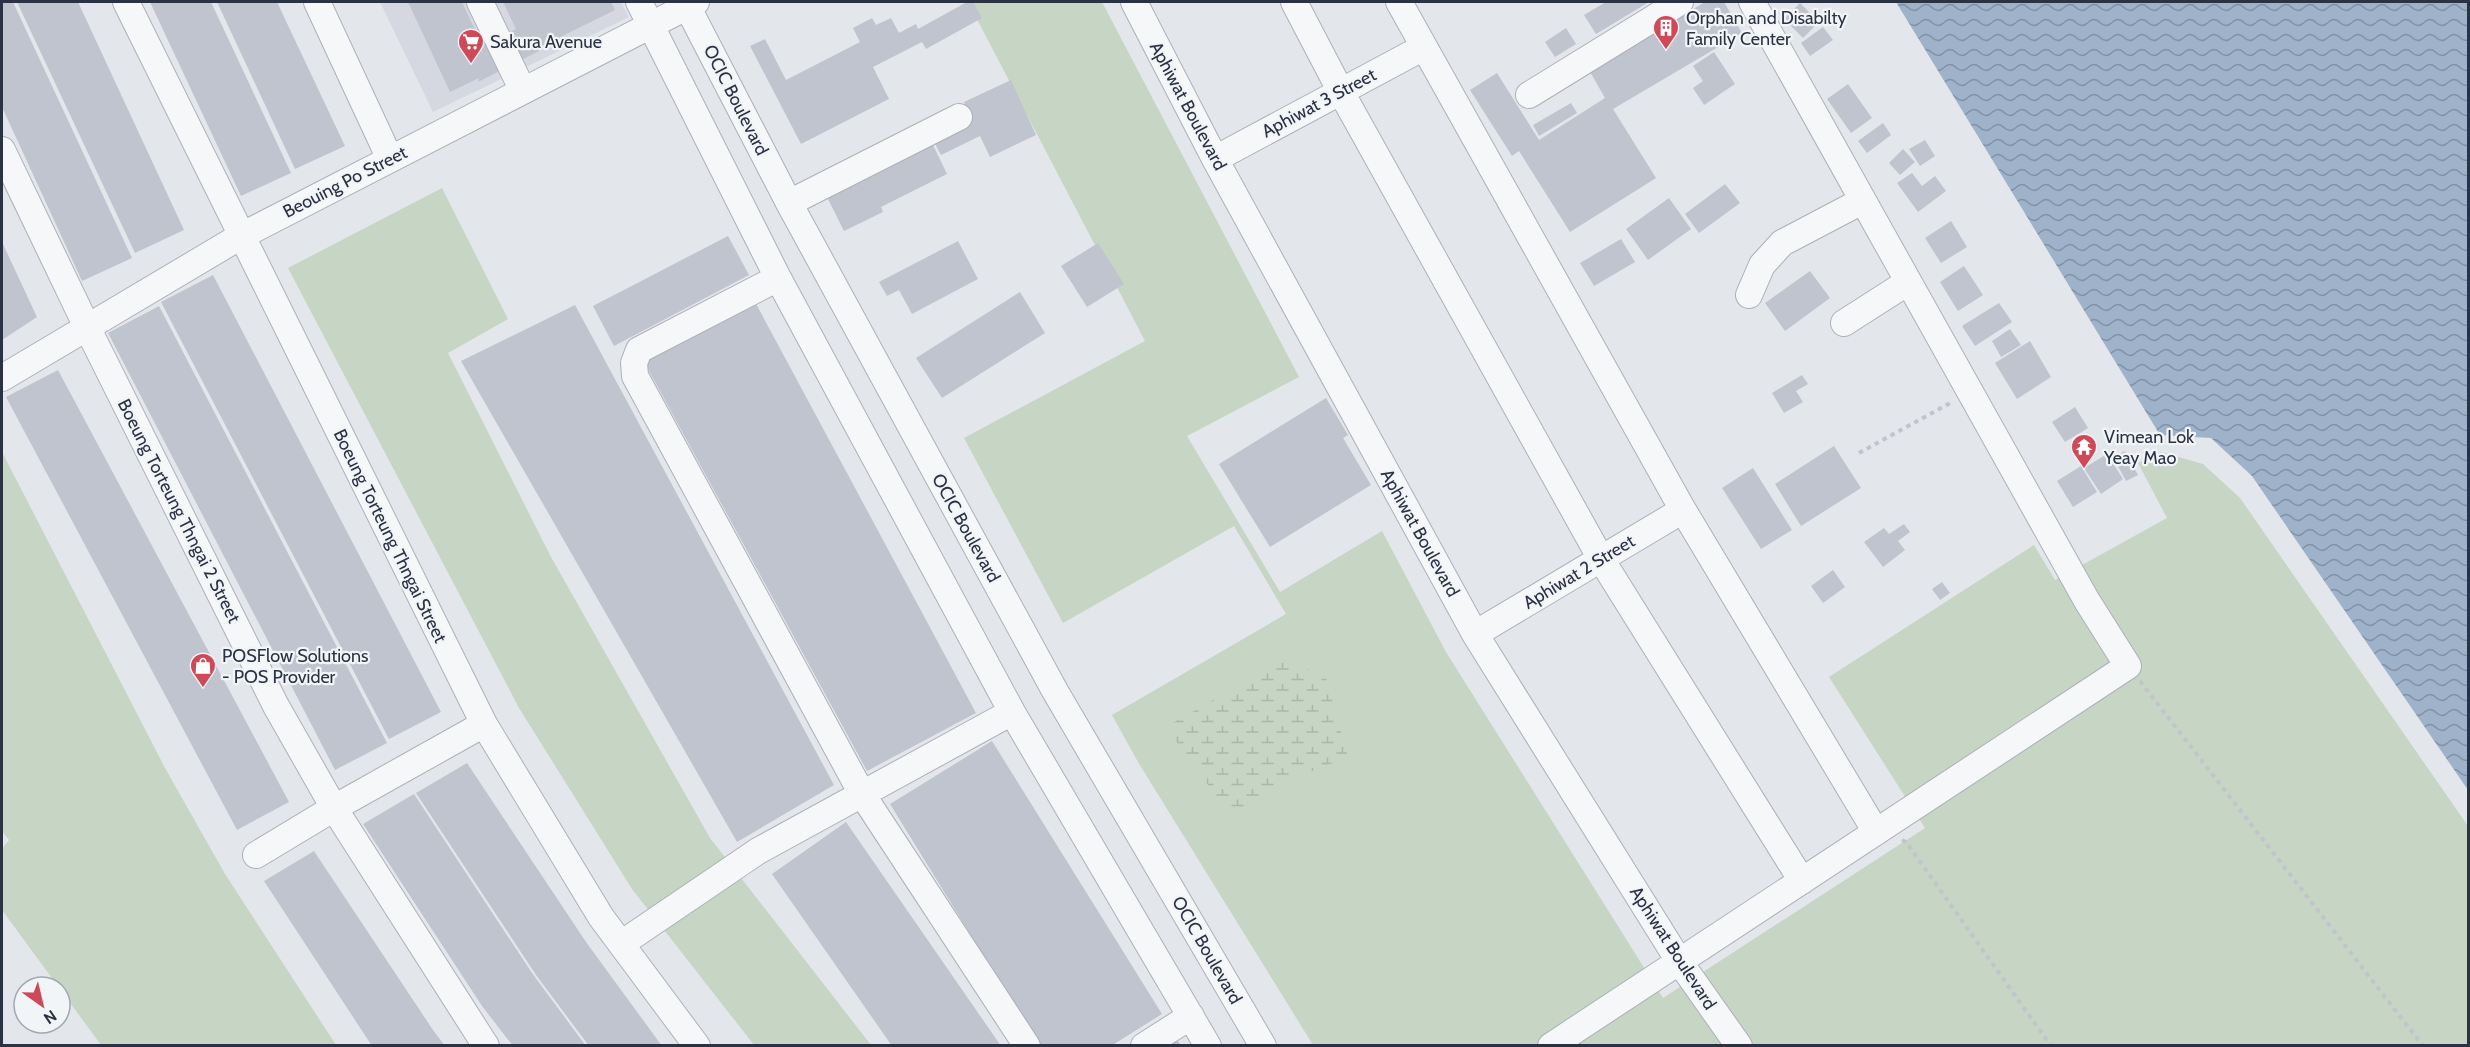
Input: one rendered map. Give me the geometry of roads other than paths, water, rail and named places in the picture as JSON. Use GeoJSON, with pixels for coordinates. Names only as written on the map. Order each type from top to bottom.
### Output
{"type":"FeatureCollection","features":[{"type":"Feature","properties":{"kind":"street","name":"Boeung Torteung Thngai Street"},"geometry":{"type":"LineString","coordinates":[[126,2],[484,724],[601,916],[697,1046]]}},
{"type":"Feature","properties":{"kind":"street"},"geometry":{"type":"LineString","coordinates":[[316,2],[390,159]]}},
{"type":"Feature","properties":{"kind":"street"},"geometry":{"type":"LineString","coordinates":[[480,2],[523,91]]}},
{"type":"Feature","properties":{"kind":"street"},"geometry":{"type":"LineString","coordinates":[[639,2],[778,279],[1012,712],[1208,1046]]}},
{"type":"Feature","properties":{"kind":"street","name":"Aphiwat Boulevard"},"geometry":{"type":"LineString","coordinates":[[1134,2],[1215,159],[1475,634],[1678,962],[1739,1046]]}},
{"type":"Feature","properties":{"kind":"street"},"geometry":{"type":"LineString","coordinates":[[1294,2],[1341,92],[1601,559],[1802,880]]}},
{"type":"Feature","properties":{"kind":"street"},"geometry":{"type":"LineString","coordinates":[[1400,2],[1683,510],[1876,832]]}},
{"type":"Feature","properties":{"kind":"street"},"geometry":{"type":"LineString","coordinates":[[1528,94],[1680,2]]}},
{"type":"Feature","properties":{"kind":"street"},"geometry":{"type":"LineString","coordinates":[[1551,1046],[2128,666],[2087,601],[1752,2]]}},
{"type":"Feature","properties":{"kind":"street","name":"Beouing Po Street"},"geometry":{"type":"LineString","coordinates":[[2,378],[241,236],[650,26],[690,3]]}},
{"type":"Feature","properties":{"kind":"street","name":"OCIC Boulevard"},"geometry":{"type":"LineString","coordinates":[[690,3],[789,202],[1055,691],[1263,1046]]}},
{"type":"Feature","properties":{"kind":"street","name":"Aphiwat 3 Street"},"geometry":{"type":"LineString","coordinates":[[1215,159],[1424,47]]}},
{"type":"Feature","properties":{"kind":"street"},"geometry":{"type":"LineString","coordinates":[[789,202],[959,117]]}},
{"type":"Feature","properties":{"kind":"street","name":"Boeung Torteung Thngai 2 Street"},"geometry":{"type":"LineString","coordinates":[[2,150],[87,327],[276,705],[334,808],[486,1046]]}},
{"type":"Feature","properties":{"kind":"street"},"geometry":{"type":"LineString","coordinates":[[1749,295],[1762,264],[1782,243],[1863,201]]}},
{"type":"Feature","properties":{"kind":"street"},"geometry":{"type":"LineString","coordinates":[[778,279],[639,350],[634,363],[635,376],[862,794],[1027,1046]]}},
{"type":"Feature","properties":{"kind":"street"},"geometry":{"type":"LineString","coordinates":[[1844,323],[1908,282]]}},
{"type":"Feature","properties":{"kind":"street","name":"Aphiwat 2 Street"},"geometry":{"type":"LineString","coordinates":[[1475,634],[1683,510]]}},
{"type":"Feature","properties":{"kind":"street"},"geometry":{"type":"LineString","coordinates":[[621,944],[758,851],[1012,712]]}},
{"type":"Feature","properties":{"kind":"street"},"geometry":{"type":"LineString","coordinates":[[255,855],[484,724]]}},
{"type":"Feature","properties":{"kind":"street"},"geometry":{"type":"LineString","coordinates":[[1144,1046],[1191,1016]]}},
{"type":"Feature","properties":{"kind":"water"},"geometry":{"type":"Polygon","coordinates":[[[1896,2],[2468,2],[2468,790],[2252,476],[2211,438],[2160,435],[1896,2]]]}},
{"type":"Feature","properties":{"kind":"place","name":"Orphan and Disabilty Family Center"},"geometry":{"type":"Point","coordinates":[1666,51]}},
{"type":"Feature","properties":{"kind":"place","name":"Sakura Avenue"},"geometry":{"type":"Point","coordinates":[471,65]}},
{"type":"Feature","properties":{"kind":"place","name":"Vimean Lok Yeay Mao"},"geometry":{"type":"Point","coordinates":[2084,470]}},
{"type":"Feature","properties":{"kind":"place","name":"POSFlow Solutions - POS Provider"},"geometry":{"type":"Point","coordinates":[203,689]}}]}
